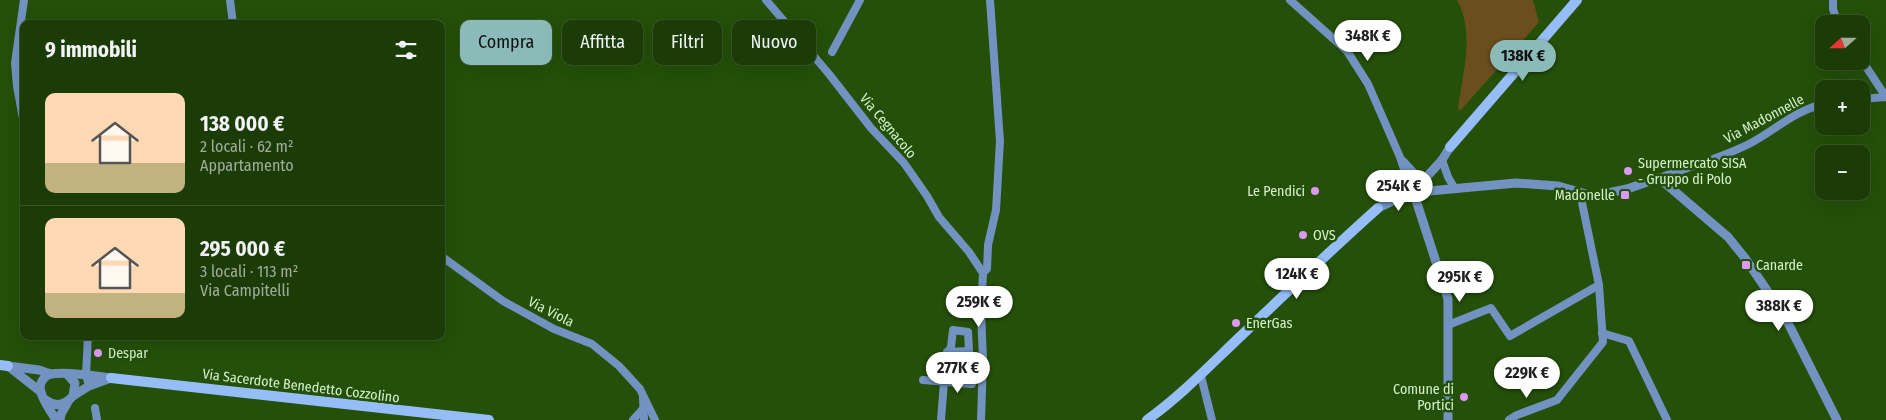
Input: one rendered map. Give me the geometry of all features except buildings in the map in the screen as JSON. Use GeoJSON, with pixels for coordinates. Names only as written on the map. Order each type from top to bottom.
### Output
{"type":"FeatureCollection","features":[{"type":"Feature","properties":{"kind":"main road"},"geometry":{"type":"LineString","coordinates":[[1450,147],[1577,0]]}},
{"type":"Feature","properties":{"kind":"main road"},"geometry":{"type":"LineString","coordinates":[[1148,420],[1175,400],[1378,208]]}},
{"type":"Feature","properties":{"kind":"main road","name":"Via Sacerdote Benedetto Cozzolino"},"geometry":{"type":"LineString","coordinates":[[111,378],[489,420]]}},
{"type":"Feature","properties":{"kind":"street"},"geometry":{"type":"LineString","coordinates":[[21,20],[24,0]]}},
{"type":"Feature","properties":{"kind":"street"},"geometry":{"type":"LineString","coordinates":[[230,0],[232,20]]}},
{"type":"Feature","properties":{"kind":"street","name":"Via Cegnacolo"},"geometry":{"type":"LineString","coordinates":[[766,0],[872,128],[904,163],[939,217],[969,252],[983,273]]}},
{"type":"Feature","properties":{"kind":"street"},"geometry":{"type":"LineString","coordinates":[[832,52],[860,0]]}},
{"type":"Feature","properties":{"kind":"street"},"geometry":{"type":"LineString","coordinates":[[981,420],[983,273],[986,269],[988,245],[996,210],[1000,141],[990,0]]}},
{"type":"Feature","properties":{"kind":"street"},"geometry":{"type":"LineString","coordinates":[[1290,0],[1347,51],[1368,84],[1400,157],[1404,169],[1406,190],[1417,187],[1444,189],[1516,183],[1558,186],[1593,196],[1605,195],[1659,178],[1728,237],[1746,258],[1785,316],[1837,420]]}},
{"type":"Feature","properties":{"kind":"street"},"geometry":{"type":"LineString","coordinates":[[1833,0],[1835,15]]}},
{"type":"Feature","properties":{"kind":"street"},"geometry":{"type":"LineString","coordinates":[[20,32],[16,63],[20,102]]}},
{"type":"Feature","properties":{"kind":"street"},"geometry":{"type":"LineString","coordinates":[[1868,70],[1886,97],[1870,98]]}},
{"type":"Feature","properties":{"kind":"street","name":"Via Madonnelle"},"geometry":{"type":"LineString","coordinates":[[1659,178],[1737,150],[1790,116],[1815,106]]}},
{"type":"Feature","properties":{"kind":"street"},"geometry":{"type":"LineString","coordinates":[[1417,187],[1450,147]]}},
{"type":"Feature","properties":{"kind":"street"},"geometry":{"type":"LineString","coordinates":[[1378,208],[1417,187],[1442,160],[1450,147]]}},
{"type":"Feature","properties":{"kind":"street"},"geometry":{"type":"LineString","coordinates":[[1400,157],[1417,187]]}},
{"type":"Feature","properties":{"kind":"street"},"geometry":{"type":"LineString","coordinates":[[1442,160],[1448,177],[1455,188]]}},
{"type":"Feature","properties":{"kind":"street"},"geometry":{"type":"LineString","coordinates":[[1378,208],[1412,176],[1417,187],[1448,299],[1448,420]]}},
{"type":"Feature","properties":{"kind":"street"},"geometry":{"type":"LineString","coordinates":[[1509,420],[1517,415],[1557,400],[1602,342],[1600,285],[1580,193]]}},
{"type":"Feature","properties":{"kind":"street","name":"Via Viola"},"geometry":{"type":"LineString","coordinates":[[445,259],[503,300],[554,329],[592,344],[620,366],[640,389],[647,408],[655,420]]}},
{"type":"Feature","properties":{"kind":"street"},"geometry":{"type":"LineString","coordinates":[[1448,325],[1491,308],[1510,336],[1600,285]]}},
{"type":"Feature","properties":{"kind":"street"},"geometry":{"type":"LineString","coordinates":[[1602,333],[1629,341],[1667,420]]}},
{"type":"Feature","properties":{"kind":"street"},"geometry":{"type":"LineString","coordinates":[[88,340],[86,375],[89,386]]}},
{"type":"Feature","properties":{"kind":"street"},"geometry":{"type":"LineString","coordinates":[[941,420],[944,382],[943,362],[946,352]]}},
{"type":"Feature","properties":{"kind":"street"},"geometry":{"type":"LineString","coordinates":[[4,366],[39,370],[51,374],[68,374],[75,383],[71,398],[61,414],[60,420]]}},
{"type":"Feature","properties":{"kind":"street"},"geometry":{"type":"LineString","coordinates":[[4,366],[56,405],[62,404],[71,398]]}},
{"type":"Feature","properties":{"kind":"street"},"geometry":{"type":"LineString","coordinates":[[51,374],[45,377],[41,383],[43,395],[56,420]]}},
{"type":"Feature","properties":{"kind":"street","name":"Via Sacerdote Benedetto Cozzolino"},"geometry":{"type":"LineString","coordinates":[[68,374],[111,378]]}},
{"type":"Feature","properties":{"kind":"street"},"geometry":{"type":"LineString","coordinates":[[1201,376],[1212,420]]}},
{"type":"Feature","properties":{"kind":"street","name":"Via Sacerdote Benedetto Cozzolino"},"geometry":{"type":"LineString","coordinates":[[71,398],[89,386],[111,378]]}},
{"type":"Feature","properties":{"kind":"street"},"geometry":{"type":"LineString","coordinates":[[923,380],[972,384]]}},
{"type":"Feature","properties":{"kind":"street"},"geometry":{"type":"LineString","coordinates":[[95,408],[97,420]]}},
{"type":"Feature","properties":{"kind":"street"},"geometry":{"type":"LineString","coordinates":[[633,420],[647,408],[662,420]]}},
{"type":"Feature","properties":{"kind":"street","name":"Via Viola"},"geometry":{"type":"LineString","coordinates":[[644,420],[647,408]]}},
{"type":"Feature","properties":{"kind":"shaded area"},"geometry":{"type":"Polygon","coordinates":[[[1457,0],[1533,0],[1539,22],[1460,111],[1458,108],[1465,67],[1467,39],[1462,13],[1457,0]]]}},
{"type":"Feature","properties":{"kind":"place","name":"Supermercato SISA - Gruppo di Polo"},"geometry":{"type":"Point","coordinates":[1628,171]}},
{"type":"Feature","properties":{"kind":"place","name":"Le Pendici"},"geometry":{"type":"Point","coordinates":[1315,191]}},
{"type":"Feature","properties":{"kind":"place","name":"Madonelle"},"geometry":{"type":"Point","coordinates":[1625,195]}},
{"type":"Feature","properties":{"kind":"place","name":"OVS"},"geometry":{"type":"Point","coordinates":[1303,235]}},
{"type":"Feature","properties":{"kind":"place","name":"Canarde"},"geometry":{"type":"Point","coordinates":[1746,265]}},
{"type":"Feature","properties":{"kind":"place","name":"EnerGas"},"geometry":{"type":"Point","coordinates":[1236,323]}},
{"type":"Feature","properties":{"kind":"place","name":"Despar"},"geometry":{"type":"Point","coordinates":[98,353]}},
{"type":"Feature","properties":{"kind":"place","name":"Comune di Portici"},"geometry":{"type":"Point","coordinates":[1464,397]}}]}
